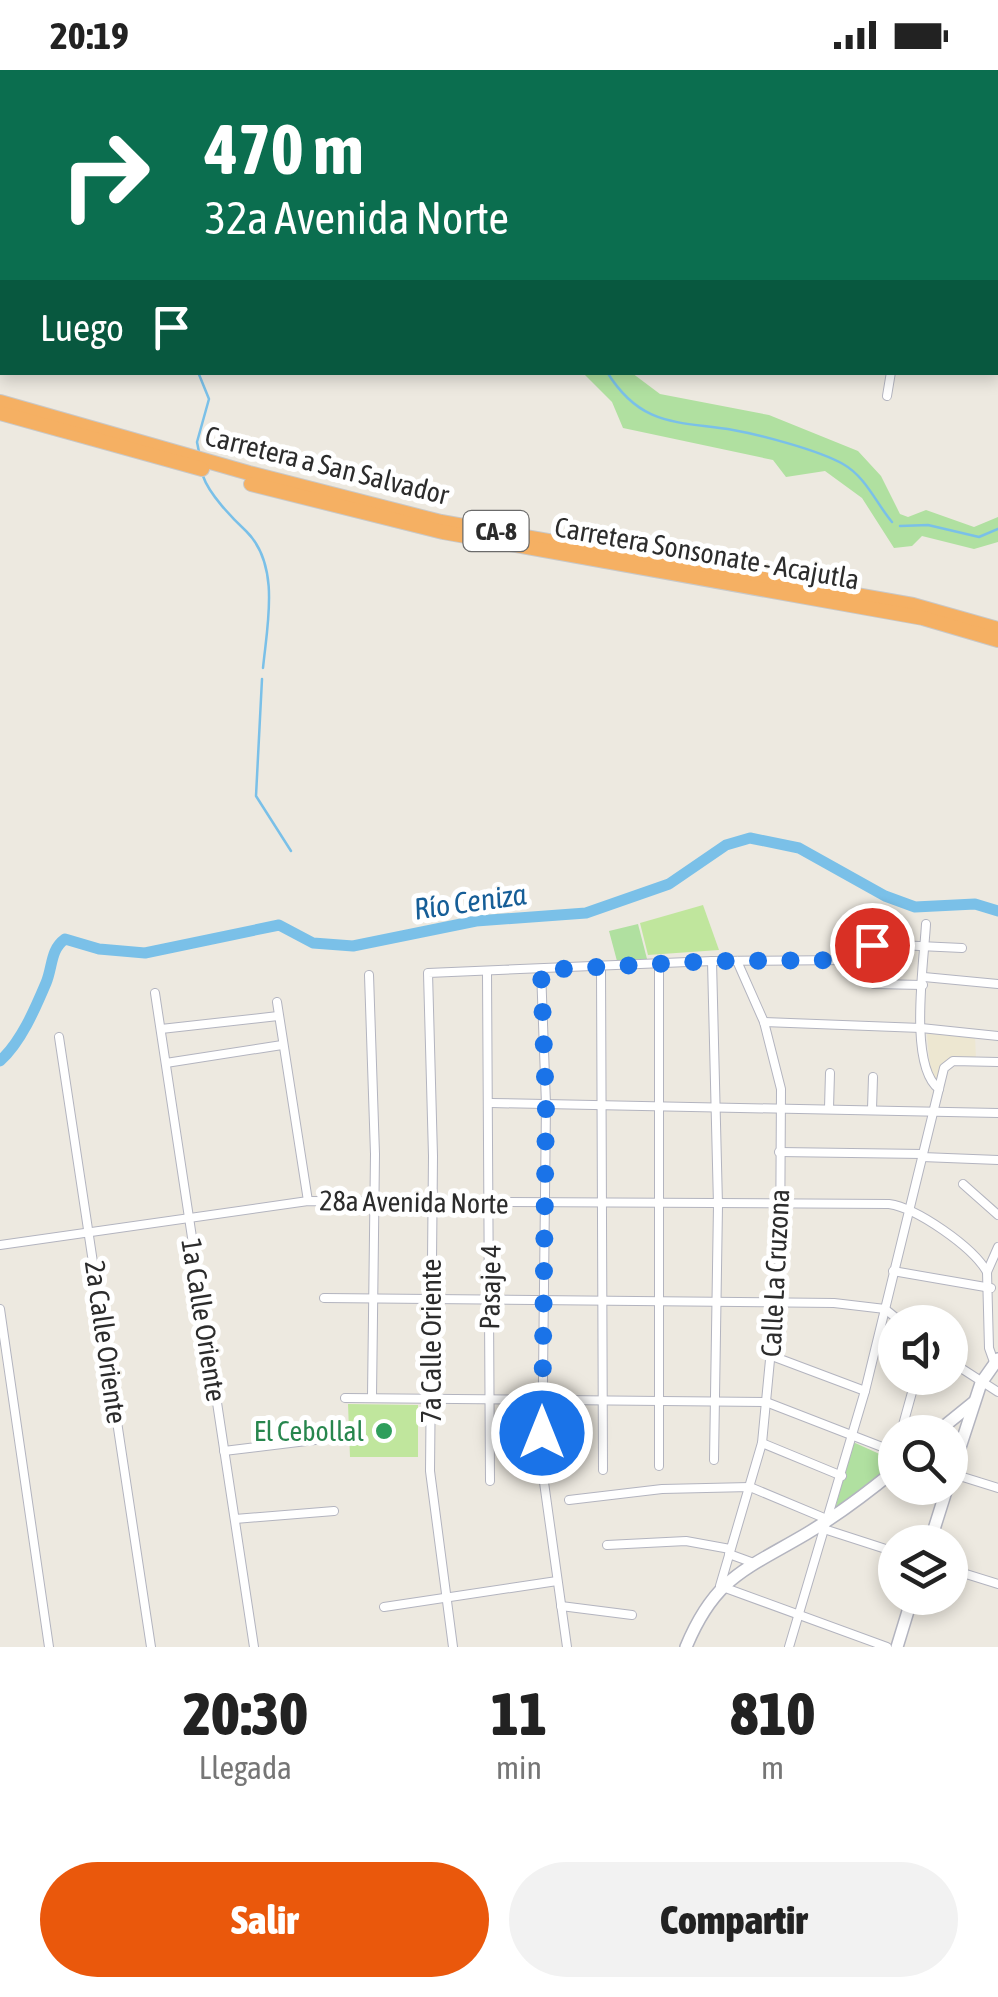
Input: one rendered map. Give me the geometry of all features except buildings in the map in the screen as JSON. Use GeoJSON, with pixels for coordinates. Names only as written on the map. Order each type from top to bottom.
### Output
{"type":"FeatureCollection","features":[{"type":"Feature","properties":{"kind":"highway","name":"Carretera a San Salvador"},"geometry":{"type":"LineString","coordinates":[[0,402],[249,474],[441,522],[912,605],[998,629]]}},
{"type":"Feature","properties":{"kind":"highway","name":"Carretera Sonsonate - Acajutla"},"geometry":{"type":"LineString","coordinates":[[0,413],[412,525],[923,618],[998,640]]}},
{"type":"Feature","properties":{"kind":"street"},"geometry":{"type":"LineString","coordinates":[[887,396],[890,375]]}},
{"type":"Feature","properties":{"kind":"street"},"geometry":{"type":"LineString","coordinates":[[926,924],[921,1028],[925,1074],[940,1088]]}},
{"type":"Feature","properties":{"kind":"street"},"geometry":{"type":"LineString","coordinates":[[487,973],[712,961],[848,960],[872,945],[962,948]]}},
{"type":"Feature","properties":{"kind":"street"},"geometry":{"type":"LineString","coordinates":[[712,961],[718,1205],[714,1460]]}},
{"type":"Feature","properties":{"kind":"street","name":"Calle La Cruzona"},"geometry":{"type":"LineString","coordinates":[[720,1586],[762,1443],[777,1305],[782,1108],[764,1022],[737,961]]}},
{"type":"Feature","properties":{"kind":"street"},"geometry":{"type":"LineString","coordinates":[[659,963],[659,1466]]}},
{"type":"Feature","properties":{"kind":"street"},"geometry":{"type":"LineString","coordinates":[[601,967],[603,1470]]}},
{"type":"Feature","properties":{"kind":"street"},"geometry":{"type":"LineString","coordinates":[[541,970],[546,1104],[542,1468],[567,1647]]}},
{"type":"Feature","properties":{"kind":"street","name":"7a Calle Oriente"},"geometry":{"type":"LineString","coordinates":[[453,1647],[431,1488],[428,974],[487,973]]}},
{"type":"Feature","properties":{"kind":"street","name":"Pasaje 4"},"geometry":{"type":"LineString","coordinates":[[487,973],[492,1204],[490,1482]]}},
{"type":"Feature","properties":{"kind":"street"},"geometry":{"type":"LineString","coordinates":[[369,975],[372,1398]]}},
{"type":"Feature","properties":{"kind":"street"},"geometry":{"type":"LineString","coordinates":[[874,984],[998,984]]}},
{"type":"Feature","properties":{"kind":"street","name":"1a Calle Oriente"},"geometry":{"type":"LineString","coordinates":[[156,993],[254,1647]]}},
{"type":"Feature","properties":{"kind":"street"},"geometry":{"type":"LineString","coordinates":[[276,1002],[308,1201]]}},
{"type":"Feature","properties":{"kind":"street"},"geometry":{"type":"LineString","coordinates":[[162,1030],[278,1016]]}},
{"type":"Feature","properties":{"kind":"street"},"geometry":{"type":"LineString","coordinates":[[764,1022],[921,1028],[998,1036]]}},
{"type":"Feature","properties":{"kind":"street","name":"2a Calle Oriente"},"geometry":{"type":"LineString","coordinates":[[59,1036],[151,1647]]}},
{"type":"Feature","properties":{"kind":"street"},"geometry":{"type":"LineString","coordinates":[[166,1063],[282,1044]]}},
{"type":"Feature","properties":{"kind":"street"},"geometry":{"type":"LineString","coordinates":[[885,1305],[948,1062],[998,1062]]}},
{"type":"Feature","properties":{"kind":"street"},"geometry":{"type":"LineString","coordinates":[[828,1108],[830,1073]]}},
{"type":"Feature","properties":{"kind":"street"},"geometry":{"type":"LineString","coordinates":[[872,1110],[873,1076]]}},
{"type":"Feature","properties":{"kind":"street"},"geometry":{"type":"LineString","coordinates":[[491,1103],[998,1113]]}},
{"type":"Feature","properties":{"kind":"street"},"geometry":{"type":"LineString","coordinates":[[779,1152],[998,1160]]}},
{"type":"Feature","properties":{"kind":"street"},"geometry":{"type":"LineString","coordinates":[[962,1184],[998,1215]]}},
{"type":"Feature","properties":{"kind":"street","name":"28a Avenida Norte"},"geometry":{"type":"LineString","coordinates":[[0,1245],[308,1201],[889,1204],[910,1209]]}},
{"type":"Feature","properties":{"kind":"street"},"geometry":{"type":"LineString","coordinates":[[910,1209],[977,1258],[987,1272],[991,1288],[990,1348],[996,1361],[983,1379],[968,1420]]}},
{"type":"Feature","properties":{"kind":"street"},"geometry":{"type":"LineString","coordinates":[[987,1272],[998,1248]]}},
{"type":"Feature","properties":{"kind":"street"},"geometry":{"type":"LineString","coordinates":[[893,1271],[991,1288]]}},
{"type":"Feature","properties":{"kind":"street"},"geometry":{"type":"LineString","coordinates":[[324,1298],[834,1303],[878,1308]]}},
{"type":"Feature","properties":{"kind":"street"},"geometry":{"type":"LineString","coordinates":[[0,1309],[49,1647]]}},
{"type":"Feature","properties":{"kind":"street"},"geometry":{"type":"LineString","coordinates":[[789,1647],[842,1476],[878,1334]]}},
{"type":"Feature","properties":{"kind":"street"},"geometry":{"type":"LineString","coordinates":[[772,1356],[864,1392]]}},
{"type":"Feature","properties":{"kind":"street"},"geometry":{"type":"LineString","coordinates":[[968,1370],[998,1392]]}},
{"type":"Feature","properties":{"kind":"street"},"geometry":{"type":"LineString","coordinates":[[345,1398],[766,1402],[878,1446]]}},
{"type":"Feature","properties":{"kind":"street"},"geometry":{"type":"LineString","coordinates":[[958,1415],[974,1402]]}},
{"type":"Feature","properties":{"kind":"street"},"geometry":{"type":"LineString","coordinates":[[224,1451],[323,1439]]}},
{"type":"Feature","properties":{"kind":"street"},"geometry":{"type":"LineString","coordinates":[[762,1443],[842,1476]]}},
{"type":"Feature","properties":{"kind":"street"},"geometry":{"type":"LineString","coordinates":[[968,1480],[998,1488]]}},
{"type":"Feature","properties":{"kind":"street"},"geometry":{"type":"LineString","coordinates":[[686,1647],[702,1611],[720,1586],[750,1562],[828,1525],[878,1484]]}},
{"type":"Feature","properties":{"kind":"street"},"geometry":{"type":"LineString","coordinates":[[569,1500],[662,1489],[750,1487],[878,1545]]}},
{"type":"Feature","properties":{"kind":"street"},"geometry":{"type":"LineString","coordinates":[[235,1519],[334,1511]]}},
{"type":"Feature","properties":{"kind":"street"},"geometry":{"type":"LineString","coordinates":[[608,1546],[686,1541],[750,1562]]}},
{"type":"Feature","properties":{"kind":"street"},"geometry":{"type":"LineString","coordinates":[[968,1575],[998,1584]]}},
{"type":"Feature","properties":{"kind":"street"},"geometry":{"type":"LineString","coordinates":[[384,1607],[557,1582]]}},
{"type":"Feature","properties":{"kind":"street"},"geometry":{"type":"LineString","coordinates":[[720,1586],[887,1647]]}},
{"type":"Feature","properties":{"kind":"street"},"geometry":{"type":"LineString","coordinates":[[561,1606],[632,1615]]}},
{"type":"Feature","properties":{"kind":"street"},"geometry":{"type":"LineString","coordinates":[[897,1647],[907,1615]]}},
{"type":"Feature","properties":{"kind":"shaded area"},"geometry":{"type":"Polygon","coordinates":[[[927,1034],[975,1035],[976,1060],[946,1060],[938,1085],[930,1070],[927,1034]]]}},
{"type":"Feature","properties":{"kind":"green space"},"geometry":{"type":"Polygon","coordinates":[[[585,375],[635,375],[660,394],[769,415],[858,451],[881,476],[900,514],[908,517],[926,510],[974,527],[998,517],[998,542],[974,549],[922,536],[912,546],[894,548],[862,498],[825,471],[786,477],[773,460],[623,428],[612,402],[585,375]]]}},
{"type":"Feature","properties":{"kind":"green space"},"geometry":{"type":"Polygon","coordinates":[[[703,905],[719,950],[648,955],[640,923],[703,905]]]}},
{"type":"Feature","properties":{"kind":"green space"},"geometry":{"type":"Polygon","coordinates":[[[638,924],[647,959],[617,961],[609,931],[638,924]]]}},
{"type":"Feature","properties":{"kind":"green space","name":"El Cebollal"},"geometry":{"type":"Polygon","coordinates":[[[348,1404],[418,1405],[418,1457],[350,1457],[348,1404]]]}},
{"type":"Feature","properties":{"kind":"green space"},"geometry":{"type":"Polygon","coordinates":[[[853,1442],[878,1453],[878,1480],[834,1513],[853,1442]]]}},
{"type":"Feature","properties":{"kind":"waterway"},"geometry":{"type":"LineString","coordinates":[[199,375],[209,399],[197,442],[199,452]]}},
{"type":"Feature","properties":{"kind":"waterway"},"geometry":{"type":"LineString","coordinates":[[609,375],[633,403],[662,418],[758,435],[843,464],[864,483],[892,522]]}},
{"type":"Feature","properties":{"kind":"waterway"},"geometry":{"type":"LineString","coordinates":[[203,476],[216,498],[257,545],[264,561],[269,615],[263,668]]}},
{"type":"Feature","properties":{"kind":"waterway"},"geometry":{"type":"LineString","coordinates":[[900,526],[928,525],[979,537],[998,529]]}},
{"type":"Feature","properties":{"kind":"waterway"},"geometry":{"type":"LineString","coordinates":[[262,679],[256,796],[291,851]]}},
{"type":"Feature","properties":{"kind":"waterway","name":"Río Ceniza"},"geometry":{"type":"LineString","coordinates":[[0,1061],[27,1025],[46,983],[54,953],[65,939],[99,949],[145,953],[279,925],[313,943],[353,946],[476,921],[586,913],[669,884],[726,845],[750,838],[799,848],[885,896],[915,907],[975,904],[998,911]]}},
{"type":"Feature","properties":{"kind":"place","name":"El Cebollal"},"geometry":{"type":"Point","coordinates":[384,1431]}},
{"type":"Feature","properties":{"kind":"route"},"geometry":{"type":"LineString","coordinates":[[542,1433],[546,1104],[541,970],[712,961],[848,960],[872,945]]}}]}
